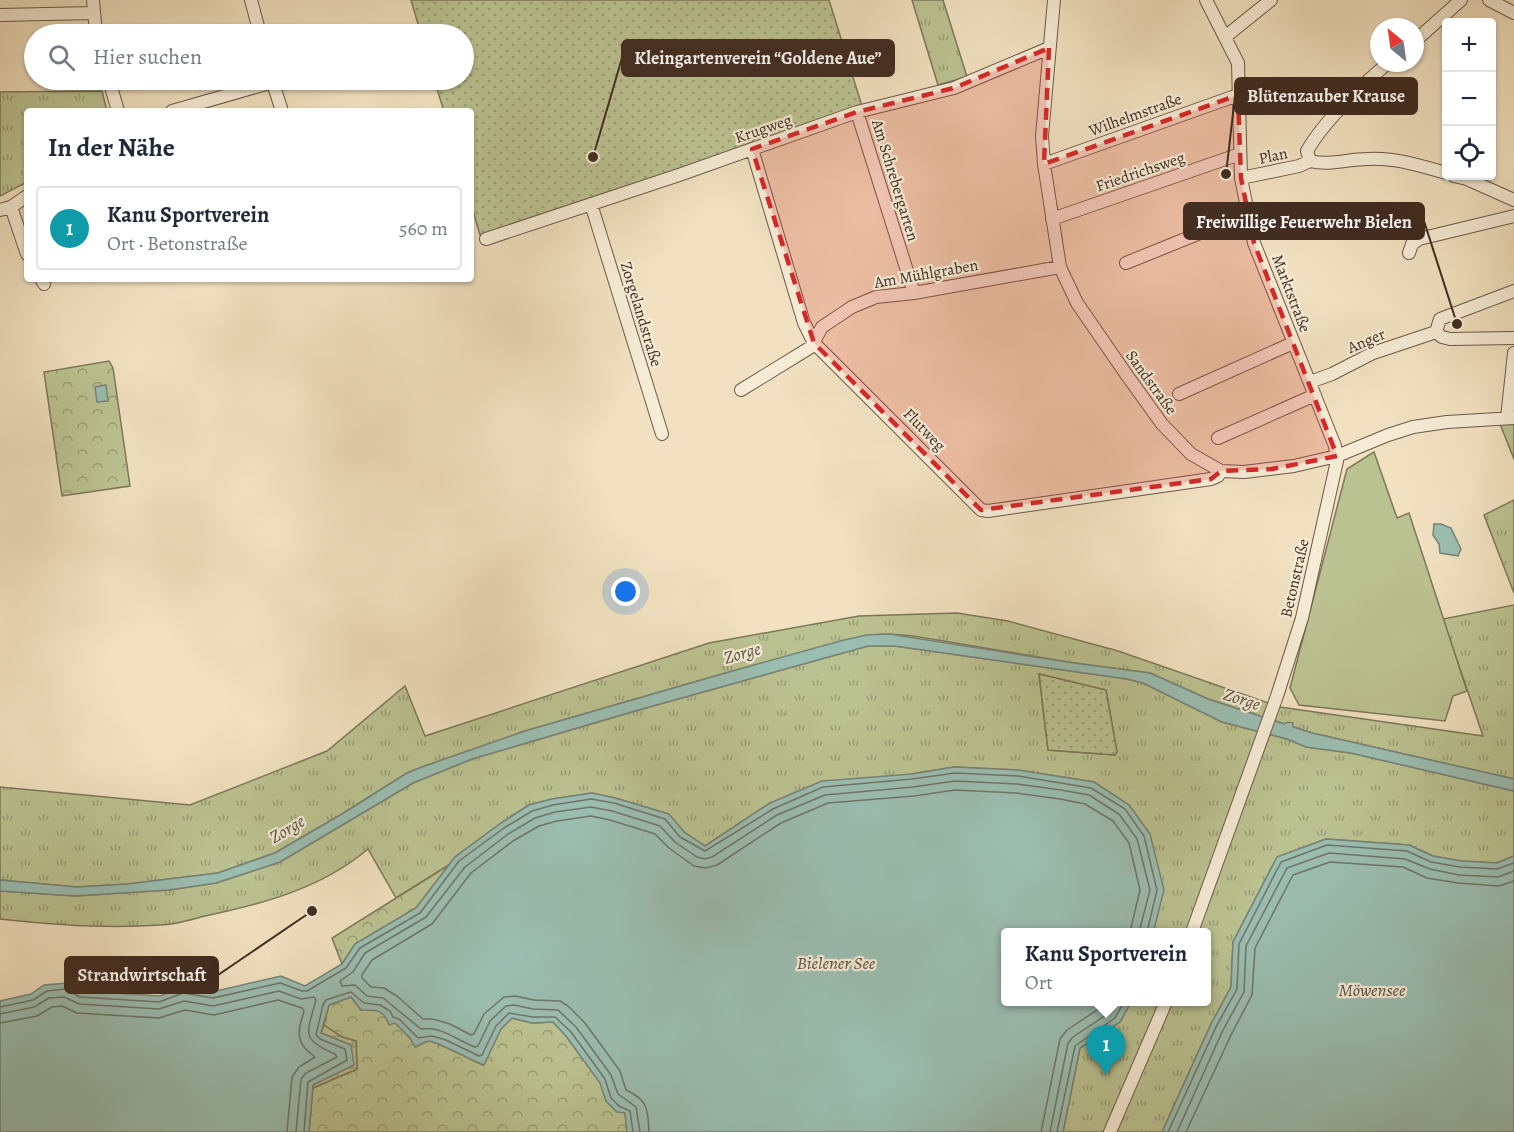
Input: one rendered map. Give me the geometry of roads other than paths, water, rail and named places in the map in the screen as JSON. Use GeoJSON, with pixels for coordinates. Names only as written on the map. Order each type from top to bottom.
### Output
{"type":"FeatureCollection","features":[{"type":"Feature","properties":{"kind":"street"},"geometry":{"type":"LineString","coordinates":[[93,0],[95,24]]}},
{"type":"Feature","properties":{"kind":"street"},"geometry":{"type":"LineString","coordinates":[[251,0],[257,24]]}},
{"type":"Feature","properties":{"kind":"street","name":"Sandstraße"},"geometry":{"type":"LineString","coordinates":[[1054,0],[1042,136],[1044,164],[1060,267],[1077,303],[1162,424],[1191,454],[1221,471],[1244,472],[1272,469],[1337,456],[1413,427],[1447,422],[1511,418]]}},
{"type":"Feature","properties":{"kind":"street","name":"Marktstraße"},"geometry":{"type":"LineString","coordinates":[[1206,0],[1238,63],[1241,178],[1247,214],[1258,252],[1293,343],[1311,382],[1337,456]]}},
{"type":"Feature","properties":{"kind":"street"},"geometry":{"type":"LineString","coordinates":[[1225,37],[1271,0]]}},
{"type":"Feature","properties":{"kind":"street"},"geometry":{"type":"LineString","coordinates":[[1424,33],[1461,0]]}},
{"type":"Feature","properties":{"kind":"street"},"geometry":{"type":"LineString","coordinates":[[1489,0],[1514,14]]}},
{"type":"Feature","properties":{"kind":"street"},"geometry":{"type":"LineString","coordinates":[[0,15],[94,13]]}},
{"type":"Feature","properties":{"kind":"street","name":"Krugweg"},"geometry":{"type":"LineString","coordinates":[[486,239],[857,112],[954,88],[1049,48]]}},
{"type":"Feature","properties":{"kind":"street"},"geometry":{"type":"LineString","coordinates":[[1310,161],[1307,151],[1315,138],[1377,72]]}},
{"type":"Feature","properties":{"kind":"street"},"geometry":{"type":"LineString","coordinates":[[112,90],[117,108]]}},
{"type":"Feature","properties":{"kind":"street"},"geometry":{"type":"LineString","coordinates":[[182,108],[243,90]]}},
{"type":"Feature","properties":{"kind":"street"},"geometry":{"type":"LineString","coordinates":[[276,90],[281,108]]}},
{"type":"Feature","properties":{"kind":"street","name":"Wilhelmstraße"},"geometry":{"type":"LineString","coordinates":[[1044,164],[1238,94]]}},
{"type":"Feature","properties":{"kind":"street","name":"Am Schrebergarten"},"geometry":{"type":"LineString","coordinates":[[857,112],[914,293]]}},
{"type":"Feature","properties":{"kind":"street","name":"Flutweg"},"geometry":{"type":"LineString","coordinates":[[752,149],[804,323],[814,343],[981,510],[988,511],[1212,479],[1221,471]]}},
{"type":"Feature","properties":{"kind":"street","name":"Friedrichsweg"},"geometry":{"type":"LineString","coordinates":[[1052,219],[1240,154]]}},
{"type":"Feature","properties":{"kind":"street","name":"Plan"},"geometry":{"type":"LineString","coordinates":[[1241,178],[1299,166],[1310,161],[1320,163],[1368,158],[1409,163],[1442,172]]}},
{"type":"Feature","properties":{"kind":"street"},"geometry":{"type":"LineString","coordinates":[[1469,180],[1514,200]]}},
{"type":"Feature","properties":{"kind":"street"},"geometry":{"type":"LineString","coordinates":[[24,198],[5,209],[24,248]]}},
{"type":"Feature","properties":{"kind":"street","name":"Zorgelandstraße"},"geometry":{"type":"LineString","coordinates":[[591,204],[662,434]]}},
{"type":"Feature","properties":{"kind":"street"},"geometry":{"type":"LineString","coordinates":[[1126,263],[1247,214]]}},
{"type":"Feature","properties":{"kind":"street"},"geometry":{"type":"LineString","coordinates":[[1409,253],[1412,243],[1419,239],[1514,216]]}},
{"type":"Feature","properties":{"kind":"street","name":"Am Mühlgraben"},"geometry":{"type":"LineString","coordinates":[[741,390],[805,352],[814,343],[822,327],[852,307],[876,297],[914,293],[1060,267]]}},
{"type":"Feature","properties":{"kind":"street","name":"Anger"},"geometry":{"type":"LineString","coordinates":[[1311,382],[1373,353],[1436,332],[1440,319],[1514,291]]}},
{"type":"Feature","properties":{"kind":"street"},"geometry":{"type":"LineString","coordinates":[[1436,332],[1450,339],[1514,338]]}},
{"type":"Feature","properties":{"kind":"street"},"geometry":{"type":"LineString","coordinates":[[1179,394],[1293,343]]}},
{"type":"Feature","properties":{"kind":"street"},"geometry":{"type":"LineString","coordinates":[[1511,418],[1514,353]]}},
{"type":"Feature","properties":{"kind":"street"},"geometry":{"type":"LineString","coordinates":[[1218,438],[1315,395]]}},
{"type":"Feature","properties":{"kind":"street","name":"Betonstraße"},"geometry":{"type":"LineString","coordinates":[[1194,928],[1274,705],[1302,618],[1337,456]]}},
{"type":"Feature","properties":{"kind":"street"},"geometry":{"type":"LineString","coordinates":[[1110,1132],[1164,1006]]}},
{"type":"Feature","properties":{"kind":"water"},"geometry":{"type":"Polygon","coordinates":[[[106,385],[108,401],[97,402],[95,387],[106,385]]]}},
{"type":"Feature","properties":{"kind":"water"},"geometry":{"type":"Polygon","coordinates":[[[1434,524],[1451,528],[1461,549],[1458,556],[1440,553],[1439,544],[1433,535],[1434,524]]]}},
{"type":"Feature","properties":{"kind":"water"},"geometry":{"type":"Polygon","coordinates":[[[889,634],[1150,673],[1208,699],[1284,724],[1293,723],[1293,727],[1312,733],[1514,779],[1514,791],[1351,753],[1306,747],[1287,739],[1222,722],[1143,683],[1127,679],[895,646],[868,646],[472,759],[413,783],[280,862],[216,883],[169,890],[75,896],[0,891],[0,880],[77,887],[128,884],[218,873],[275,853],[407,773],[422,767],[525,731],[729,672],[844,640],[867,635],[889,634]]]}},
{"type":"Feature","properties":{"kind":"water","name":"Bielener See"},"geometry":{"type":"Polygon","coordinates":[[[954,767],[1018,770],[1094,782],[1129,805],[1150,834],[1164,890],[1154,928],[1001,928],[1001,1006],[1129,1006],[1120,1022],[1080,1048],[1063,1132],[627,1132],[625,1113],[617,1112],[606,1101],[600,1083],[553,1022],[532,1023],[512,1018],[501,1029],[484,1065],[433,1042],[429,1041],[415,1047],[410,1038],[395,1023],[389,1025],[382,1013],[361,1010],[351,997],[329,1005],[321,1033],[351,1045],[354,1065],[313,1085],[309,1132],[0,1132],[0,1001],[31,994],[44,985],[68,983],[81,991],[160,996],[183,987],[212,992],[281,976],[305,986],[342,964],[355,944],[416,908],[455,857],[529,805],[552,799],[592,793],[669,814],[684,832],[705,846],[770,803],[822,781],[912,774],[954,767]]]}},
{"type":"Feature","properties":{"kind":"water","name":"Möwensee"},"geometry":{"type":"Polygon","coordinates":[[[1326,839],[1409,845],[1433,856],[1461,861],[1497,863],[1514,856],[1514,1132],[1162,1132],[1211,1024],[1231,987],[1233,942],[1277,857],[1326,839]]]}},
{"type":"Feature","properties":{"kind":"place","name":"Kleingartenverein “Goldene Aue”"},"geometry":{"type":"Point","coordinates":[593,157]}},
{"type":"Feature","properties":{"kind":"place","name":"Blütenzauber Krause"},"geometry":{"type":"Point","coordinates":[1226,174]}},
{"type":"Feature","properties":{"kind":"place","name":"Freiwillige Feuerwehr Bielen"},"geometry":{"type":"Point","coordinates":[1457,324]}},
{"type":"Feature","properties":{"kind":"place","name":"Strandwirtschaft"},"geometry":{"type":"Point","coordinates":[312,911]}},
{"type":"Feature","properties":{"kind":"place","name":"Kanu Sportverein"},"geometry":{"type":"Point","coordinates":[1106,1075]}},
{"type":"Feature","properties":{"kind":"water label","name":"Zorge"},"geometry":{"type":"Point","coordinates":[742,653]}},
{"type":"Feature","properties":{"kind":"water label","name":"Zorge"},"geometry":{"type":"Point","coordinates":[1242,699]}},
{"type":"Feature","properties":{"kind":"water label","name":"Zorge"},"geometry":{"type":"Point","coordinates":[287,829]}}]}
